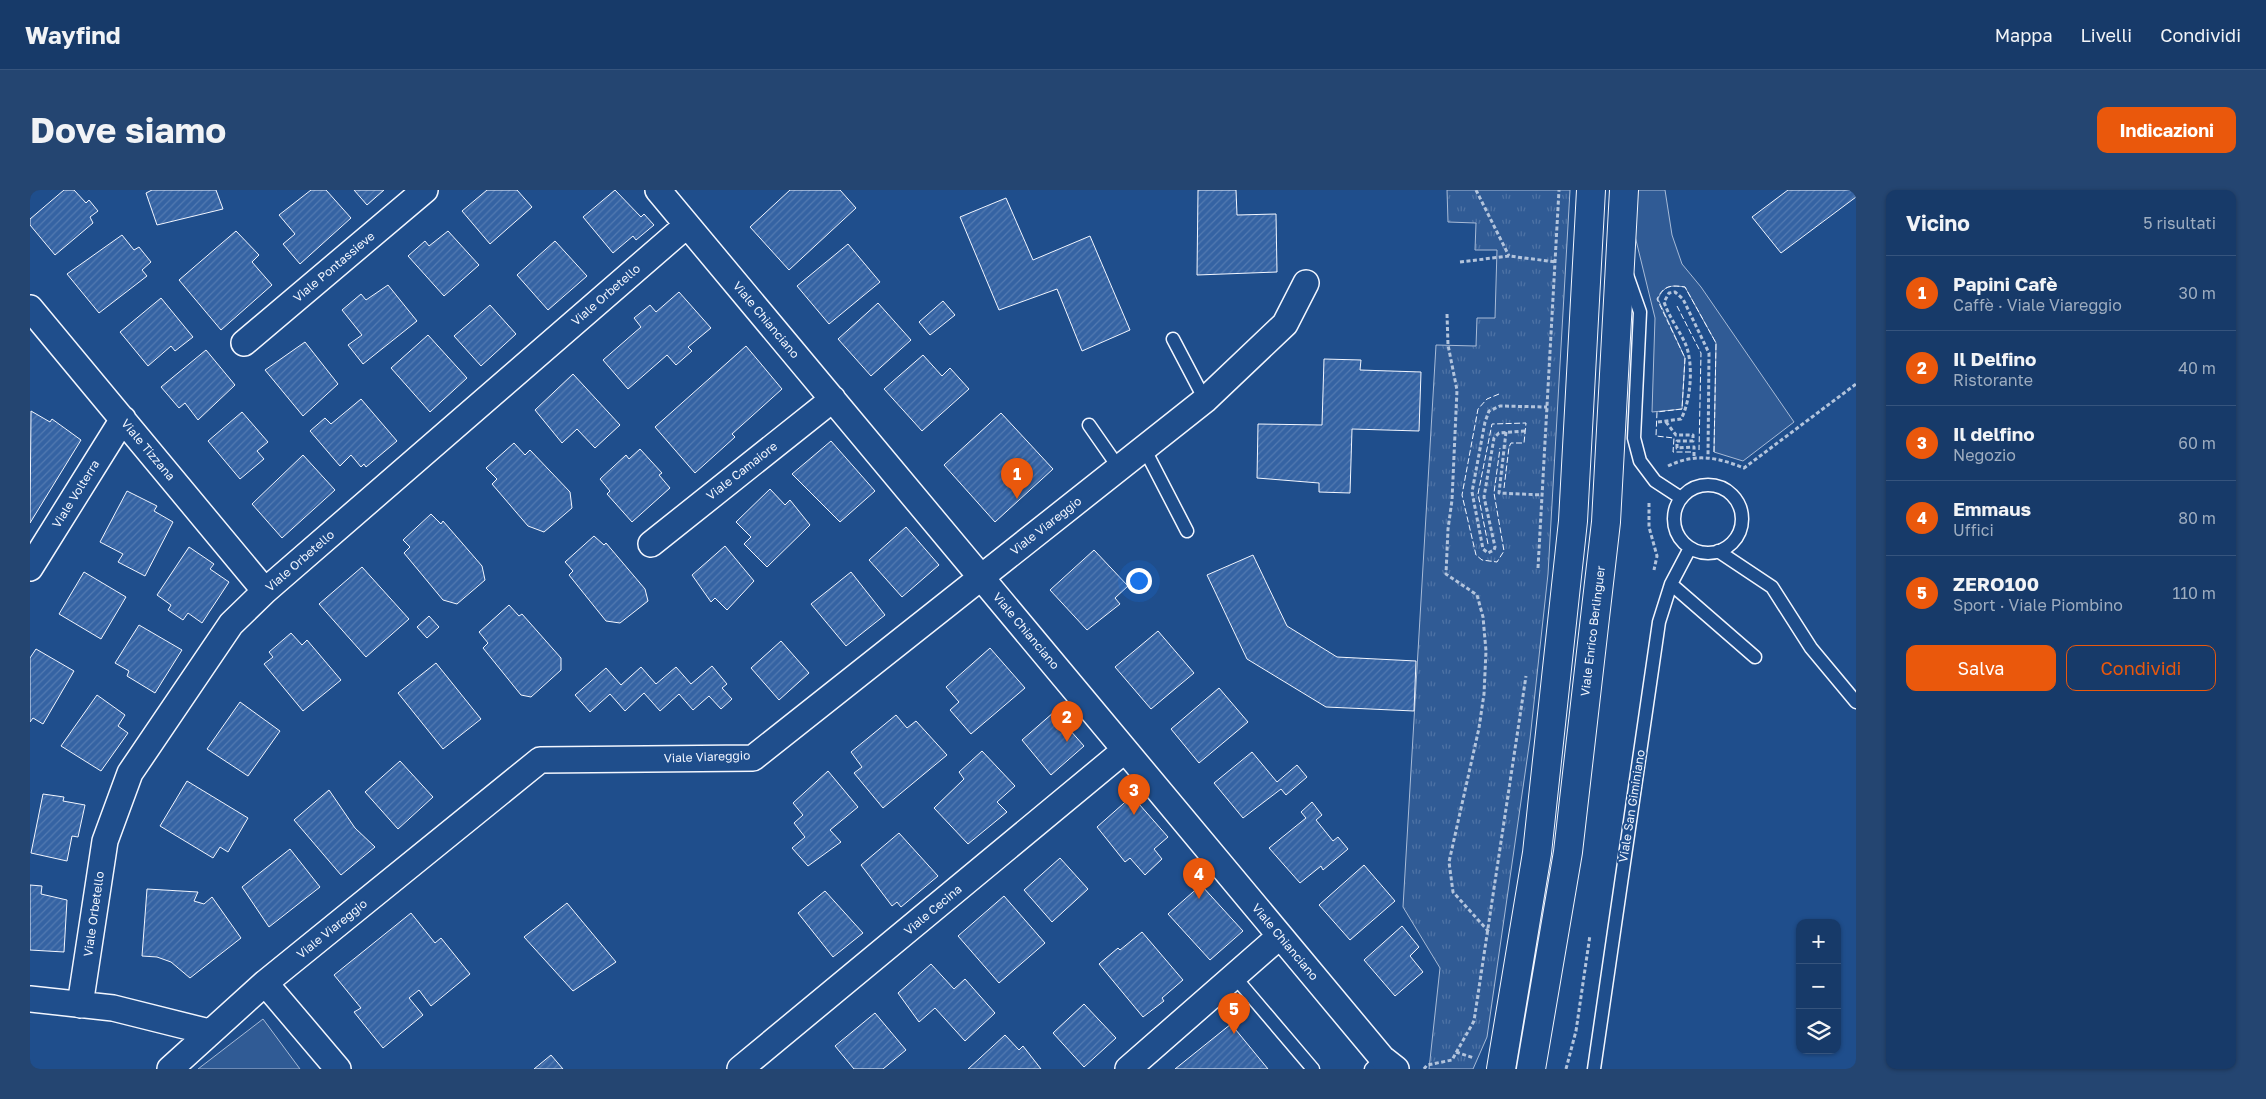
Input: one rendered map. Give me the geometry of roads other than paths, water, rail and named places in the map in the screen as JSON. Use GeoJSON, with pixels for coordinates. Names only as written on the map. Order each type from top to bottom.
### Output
{"type":"FeatureCollection","features":[{"type":"Feature","properties":{"kind":"main road"},"geometry":{"type":"LineString","coordinates":[[1501,1069],[1537,854],[1573,521],[1591,190]]}},
{"type":"Feature","properties":{"kind":"main road","name":"Viale Enrico Berlinguer"},"geometry":{"type":"LineString","coordinates":[[1531,1069],[1568,852],[1606,522],[1624,190]]}},
{"type":"Feature","properties":{"kind":"street","name":"Viale Pontassieve"},"geometry":{"type":"LineString","coordinates":[[244,343],[425,190]]}},
{"type":"Feature","properties":{"kind":"street","name":"Viale Chianciano"},"geometry":{"type":"LineString","coordinates":[[658,190],[1388,1067]]}},
{"type":"Feature","properties":{"kind":"street","name":"Viale Orbetello"},"geometry":{"type":"LineString","coordinates":[[80,1005],[105,842],[130,773],[231,624],[265,591],[687,225]]}},
{"type":"Feature","properties":{"kind":"street","name":"Viale Viareggio"},"geometry":{"type":"LineString","coordinates":[[170,1069],[209,1032],[266,983],[540,760],[752,758],[1205,400],[1285,324],[1306,283]]}},
{"type":"Feature","properties":{"kind":"street","name":"Viale Tizzana"},"geometry":{"type":"LineString","coordinates":[[30,308],[265,591]]}},
{"type":"Feature","properties":{"kind":"street","name":"Viale Camaiore"},"geometry":{"type":"LineString","coordinates":[[651,544],[833,399]]}},
{"type":"Feature","properties":{"kind":"street","name":"Viale Volterra"},"geometry":{"type":"LineString","coordinates":[[30,568],[123,420]]}},
{"type":"Feature","properties":{"kind":"street","name":"Viale Cecina"},"geometry":{"type":"LineString","coordinates":[[740,1069],[1126,750]]}},
{"type":"Feature","properties":{"kind":"street"},"geometry":{"type":"LineString","coordinates":[[1128,1069],[1280,936]]}},
{"type":"Feature","properties":{"kind":"street"},"geometry":{"type":"LineString","coordinates":[[266,983],[338,1069]]}},
{"type":"Feature","properties":{"kind":"street"},"geometry":{"type":"LineString","coordinates":[[30,999],[113,1008],[209,1032]]}},
{"type":"Feature","properties":{"kind":"lane"},"geometry":{"type":"LineString","coordinates":[[1620,257],[1640,312],[1634,438],[1640,460],[1655,481],[1681,498]]}},
{"type":"Feature","properties":{"kind":"lane"},"geometry":{"type":"LineString","coordinates":[[1173,339],[1205,400]]}},
{"type":"Feature","properties":{"kind":"lane"},"geometry":{"type":"LineString","coordinates":[[1089,426],[1119,468]]}},
{"type":"Feature","properties":{"kind":"lane"},"geometry":{"type":"LineString","coordinates":[[1144,448],[1187,531]]}},
{"type":"Feature","properties":{"kind":"lane"},"geometry":{"type":"LineString","coordinates":[[1711,485],[1727,491],[1738,503],[1741,514],[1738,534],[1726,547],[1718,551],[1699,551],[1690,548],[1676,531],[1674,520],[1681,498],[1689,490],[1700,486],[1711,485]]}},
{"type":"Feature","properties":{"kind":"lane","name":"Viale San Giminiano"},"geometry":{"type":"LineString","coordinates":[[1594,1069],[1660,622],[1671,584],[1690,548]]}},
{"type":"Feature","properties":{"kind":"lane"},"geometry":{"type":"LineString","coordinates":[[1718,551],[1772,587],[1811,648],[1856,702]]}},
{"type":"Feature","properties":{"kind":"lane"},"geometry":{"type":"LineString","coordinates":[[1671,584],[1755,657]]}},
{"type":"Feature","properties":{"kind":"lane"},"geometry":{"type":"LineString","coordinates":[[1234,976],[1314,1069]]}},
{"type":"Feature","properties":{"kind":"place","name":"Papini Cafè"},"geometry":{"type":"Point","coordinates":[1017,499]}},
{"type":"Feature","properties":{"kind":"place","name":"Il Delfino"},"geometry":{"type":"Point","coordinates":[1067,742]}},
{"type":"Feature","properties":{"kind":"place","name":"Il delfino"},"geometry":{"type":"Point","coordinates":[1134,815]}},
{"type":"Feature","properties":{"kind":"place","name":"Emmaus"},"geometry":{"type":"Point","coordinates":[1199,899]}},
{"type":"Feature","properties":{"kind":"place","name":"ZERO100"},"geometry":{"type":"Point","coordinates":[1234,1034]}}]}
